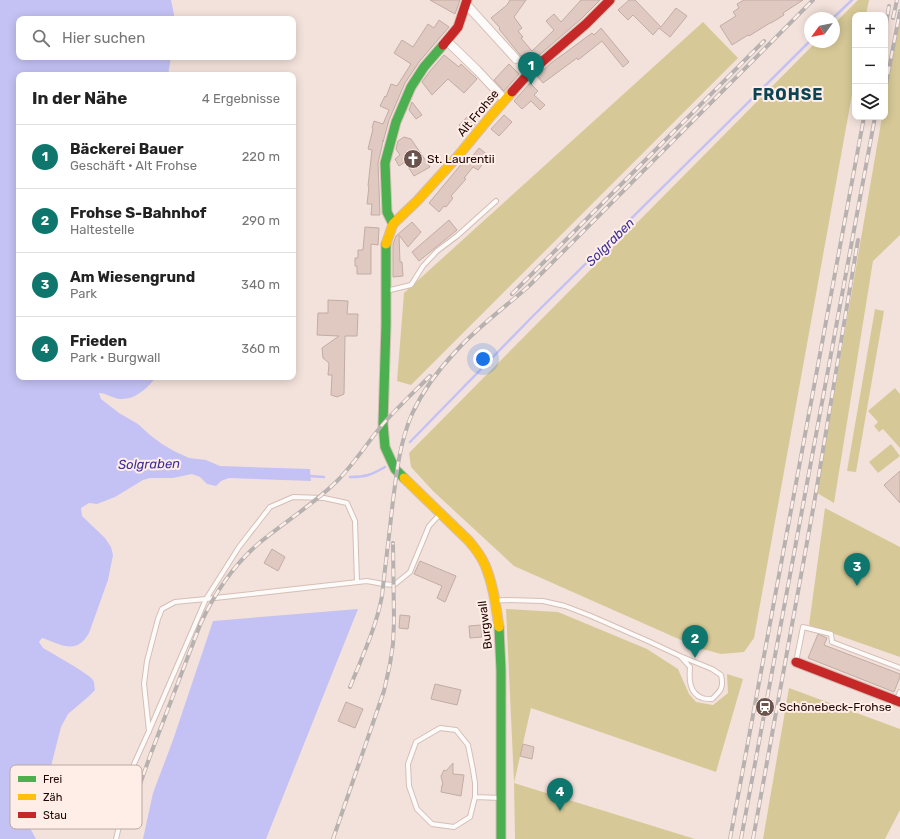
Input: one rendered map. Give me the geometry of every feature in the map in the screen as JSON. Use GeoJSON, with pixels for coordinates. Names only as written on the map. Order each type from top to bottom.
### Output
{"type":"FeatureCollection","features":[{"type":"Feature","properties":{"kind":"street","name":"Alt Frohse"},"geometry":{"type":"LineString","coordinates":[[385,447],[383,424],[386,243],[393,224],[417,201],[458,156],[529,73],[586,24],[610,0]]}},
{"type":"Feature","properties":{"kind":"street"},"geometry":{"type":"LineString","coordinates":[[393,224],[387,212],[385,163],[396,122],[411,87],[424,67],[458,27],[466,2]]}},
{"type":"Feature","properties":{"kind":"street"},"geometry":{"type":"LineString","coordinates":[[466,2],[516,59]]}},
{"type":"Feature","properties":{"kind":"street"},"geometry":{"type":"LineString","coordinates":[[447,41],[505,100]]}},
{"type":"Feature","properties":{"kind":"street","name":"Burgwall"},"geometry":{"type":"LineString","coordinates":[[385,447],[388,458],[395,469],[441,513],[478,552],[485,565],[491,582],[497,613],[500,650],[501,839]]}},
{"type":"Feature","properties":{"kind":"street"},"geometry":{"type":"LineString","coordinates":[[796,662],[899,698]]}},
{"type":"Feature","properties":{"kind":"lane"},"geometry":{"type":"LineString","coordinates":[[386,291],[411,285],[423,266],[437,251],[457,236],[496,201]]}},
{"type":"Feature","properties":{"kind":"lane"},"geometry":{"type":"LineString","coordinates":[[134,765],[206,599],[239,547],[270,507],[293,497],[324,498],[347,503],[355,521],[357,582]]}},
{"type":"Feature","properties":{"kind":"lane"},"geometry":{"type":"LineString","coordinates":[[149,731],[145,705],[144,684],[147,661],[162,609],[175,602],[367,580],[394,585],[410,572],[429,526],[441,513]]}},
{"type":"Feature","properties":{"kind":"lane"},"geometry":{"type":"LineString","coordinates":[[495,601],[543,601],[565,606],[620,628],[712,669],[721,675],[723,683],[719,693],[712,699],[703,698],[696,694],[690,686],[690,667],[680,656]]}},
{"type":"Feature","properties":{"kind":"lane"},"geometry":{"type":"LineString","coordinates":[[796,662],[803,627],[831,634],[832,642],[900,668]]}},
{"type":"Feature","properties":{"kind":"lane"},"geometry":{"type":"LineString","coordinates":[[440,728],[456,730],[468,745],[474,777],[475,797],[470,817],[454,827],[432,824],[417,809],[410,786],[408,764],[416,742],[440,728]]}},
{"type":"Feature","properties":{"kind":"lane"},"geometry":{"type":"LineString","coordinates":[[475,797],[500,798]]}},
{"type":"Feature","properties":{"kind":"lane"},"geometry":{"type":"LineString","coordinates":[[116,839],[118,829]]}},
{"type":"Feature","properties":{"kind":"shaded area"},"geometry":{"type":"Polygon","coordinates":[[[858,0],[869,0],[867,12],[852,12],[852,95],[754,638],[744,652],[721,654],[699,648],[514,566],[433,491],[411,467],[409,453],[810,48],[840,48],[840,18],[858,0]]]}},
{"type":"Feature","properties":{"kind":"shaded area"},"geometry":{"type":"Polygon","coordinates":[[[899,18],[900,235],[873,261],[834,503],[817,493],[881,120],[888,120],[888,82],[899,18]]]}},
{"type":"Feature","properties":{"kind":"shaded area"},"geometry":{"type":"Polygon","coordinates":[[[703,22],[738,58],[411,385],[397,381],[404,293],[703,22]]]}},
{"type":"Feature","properties":{"kind":"shaded area"},"geometry":{"type":"Polygon","coordinates":[[[875,309],[884,311],[856,472],[847,471],[875,309]]]}},
{"type":"Feature","properties":{"kind":"shaded area"},"geometry":{"type":"Polygon","coordinates":[[[895,388],[900,394],[900,448],[883,429],[879,432],[874,426],[878,422],[868,411],[895,388]]]}},
{"type":"Feature","properties":{"kind":"shaded area"},"geometry":{"type":"Polygon","coordinates":[[[891,444],[900,456],[878,473],[869,462],[891,444]]]}},
{"type":"Feature","properties":{"kind":"shaded area"},"geometry":{"type":"Polygon","coordinates":[[[825,508],[900,547],[900,657],[809,625],[825,508]]]}},
{"type":"Feature","properties":{"kind":"shaded area"},"geometry":{"type":"Polygon","coordinates":[[[506,609],[558,612],[647,649],[678,669],[689,694],[696,702],[713,705],[728,693],[727,674],[743,679],[716,772],[531,708],[514,783],[506,609]]]}},
{"type":"Feature","properties":{"kind":"shaded area"},"geometry":{"type":"Polygon","coordinates":[[[789,688],[900,729],[900,810],[885,839],[763,839],[789,688]]]}},
{"type":"Feature","properties":{"kind":"shaded area"},"geometry":{"type":"Polygon","coordinates":[[[514,783],[695,839],[515,839],[514,783]]]}},
{"type":"Feature","properties":{"kind":"water"},"geometry":{"type":"Polygon","coordinates":[[[0,0],[171,0],[174,16],[16,16],[16,60],[170,60],[168,72],[16,72],[16,380],[154,380],[149,386],[131,398],[120,399],[99,393],[101,399],[119,413],[138,424],[162,444],[189,458],[206,460],[220,466],[310,469],[311,481],[229,478],[221,481],[216,486],[207,484],[200,477],[192,474],[173,478],[150,478],[143,480],[115,497],[97,504],[89,503],[81,508],[82,516],[105,538],[111,547],[113,555],[108,580],[89,633],[84,640],[73,646],[62,645],[42,638],[39,642],[43,648],[78,668],[90,677],[94,681],[95,690],[68,714],[61,727],[51,765],[10,765],[10,829],[31,829],[36,839],[0,839],[0,0]]]}},
{"type":"Feature","properties":{"kind":"water"},"geometry":{"type":"Polygon","coordinates":[[[358,609],[266,839],[143,839],[153,793],[173,740],[213,621],[358,609]]]}},
{"type":"Feature","properties":{"kind":"building"},"geometry":{"type":"Polygon","coordinates":[[[430,0],[460,0],[455,14],[430,0]]]}},
{"type":"Feature","properties":{"kind":"building"},"geometry":{"type":"Polygon","coordinates":[[[510,0],[526,0],[514,17],[522,28],[518,31],[523,37],[521,38],[532,51],[554,30],[546,21],[554,14],[561,22],[581,0],[600,0],[581,19],[528,65],[491,18],[507,5],[510,0]]]}},
{"type":"Feature","properties":{"kind":"building"},"geometry":{"type":"Polygon","coordinates":[[[629,0],[635,0],[661,27],[676,8],[687,16],[670,37],[659,28],[653,35],[633,15],[628,20],[618,10],[629,0]]]}},
{"type":"Feature","properties":{"kind":"building"},"geometry":{"type":"Polygon","coordinates":[[[744,0],[803,0],[783,13],[784,15],[732,45],[720,26],[736,16],[733,12],[739,8],[737,4],[744,0]]]}},
{"type":"Feature","properties":{"kind":"building"},"geometry":{"type":"Polygon","coordinates":[[[439,20],[449,27],[419,62],[405,83],[389,120],[378,163],[380,215],[371,215],[372,204],[367,204],[372,150],[368,149],[372,128],[374,121],[383,124],[389,110],[380,106],[385,96],[386,97],[391,84],[397,86],[411,64],[394,53],[402,40],[413,47],[428,24],[434,28],[439,20]]]}},
{"type":"Feature","properties":{"kind":"building"},"geometry":{"type":"Polygon","coordinates":[[[601,28],[629,62],[623,67],[602,41],[578,60],[577,58],[543,83],[537,76],[551,63],[592,33],[594,35],[601,28]]]}},
{"type":"Feature","properties":{"kind":"building"},"geometry":{"type":"Polygon","coordinates":[[[444,55],[459,67],[461,64],[477,79],[464,93],[448,79],[432,95],[422,82],[444,55]]]}},
{"type":"Feature","properties":{"kind":"building"},"geometry":{"type":"Polygon","coordinates":[[[509,64],[519,74],[504,91],[494,80],[509,64]]]}},
{"type":"Feature","properties":{"kind":"building"},"geometry":{"type":"Polygon","coordinates":[[[530,83],[538,91],[534,95],[545,105],[540,110],[531,101],[522,109],[514,101],[530,83]]]}},
{"type":"Feature","properties":{"kind":"building"},"geometry":{"type":"Polygon","coordinates":[[[412,102],[422,115],[416,119],[409,110],[412,102]]]}},
{"type":"Feature","properties":{"kind":"building"},"geometry":{"type":"Polygon","coordinates":[[[470,114],[478,121],[468,133],[459,125],[470,114]]]}},
{"type":"Feature","properties":{"kind":"building"},"geometry":{"type":"Polygon","coordinates":[[[504,115],[512,122],[499,136],[491,129],[504,115]]]}},
{"type":"Feature","properties":{"kind":"building","name":"St. Laurentii"},"geometry":{"type":"Polygon","coordinates":[[[404,137],[411,139],[430,167],[414,176],[405,162],[399,166],[395,159],[400,155],[396,149],[398,141],[404,137]]]}},
{"type":"Feature","properties":{"kind":"building"},"geometry":{"type":"Polygon","coordinates":[[[479,148],[489,156],[478,170],[473,167],[464,178],[466,179],[451,196],[453,198],[446,207],[444,206],[439,212],[429,203],[463,162],[466,164],[479,148]]]}},
{"type":"Feature","properties":{"kind":"building"},"geometry":{"type":"Polygon","coordinates":[[[449,220],[457,230],[419,261],[412,252],[449,220]]]}},
{"type":"Feature","properties":{"kind":"building"},"geometry":{"type":"Polygon","coordinates":[[[412,222],[421,232],[408,247],[399,235],[400,262],[402,262],[403,276],[393,277],[393,244],[396,236],[412,222]]]}},
{"type":"Feature","properties":{"kind":"building"},"geometry":{"type":"Polygon","coordinates":[[[365,227],[379,228],[378,245],[371,244],[371,274],[357,274],[355,258],[358,258],[358,250],[363,250],[365,227]]]}},
{"type":"Feature","properties":{"kind":"building"},"geometry":{"type":"Polygon","coordinates":[[[328,300],[348,301],[347,314],[358,314],[357,336],[345,336],[344,394],[337,397],[331,395],[332,375],[328,375],[329,363],[323,358],[322,348],[339,336],[317,335],[318,313],[328,313],[328,300]]]}},
{"type":"Feature","properties":{"kind":"building"},"geometry":{"type":"Polygon","coordinates":[[[900,471],[900,503],[884,485],[900,471]]]}},
{"type":"Feature","properties":{"kind":"building"},"geometry":{"type":"Polygon","coordinates":[[[272,549],[285,557],[278,571],[264,563],[272,549]]]}},
{"type":"Feature","properties":{"kind":"building"},"geometry":{"type":"Polygon","coordinates":[[[420,561],[456,576],[445,602],[437,598],[442,586],[414,574],[420,561]]]}},
{"type":"Feature","properties":{"kind":"building"},"geometry":{"type":"Polygon","coordinates":[[[400,615],[410,616],[408,629],[399,628],[400,615]]]}},
{"type":"Feature","properties":{"kind":"building"},"geometry":{"type":"Polygon","coordinates":[[[481,625],[482,637],[470,638],[469,626],[481,625]]]}},
{"type":"Feature","properties":{"kind":"building"},"geometry":{"type":"Polygon","coordinates":[[[818,634],[827,638],[824,645],[900,674],[894,692],[808,658],[818,634]]]}},
{"type":"Feature","properties":{"kind":"building"},"geometry":{"type":"Polygon","coordinates":[[[435,684],[461,690],[457,705],[431,699],[435,684]]]}},
{"type":"Feature","properties":{"kind":"building"},"geometry":{"type":"Polygon","coordinates":[[[346,702],[363,709],[355,728],[338,721],[346,702]]]}},
{"type":"Feature","properties":{"kind":"building"},"geometry":{"type":"Polygon","coordinates":[[[523,744],[534,747],[532,759],[520,756],[523,744]]]}},
{"type":"Feature","properties":{"kind":"building"},"geometry":{"type":"Polygon","coordinates":[[[453,763],[453,774],[464,775],[461,796],[441,792],[443,785],[441,776],[444,770],[446,771],[453,763]]]}},
{"type":"Feature","properties":{"kind":"waterway","name":"Solgraben"},"geometry":{"type":"LineString","coordinates":[[839,12],[852,0]]}},
{"type":"Feature","properties":{"kind":"waterway","name":"Solgraben"},"geometry":{"type":"LineString","coordinates":[[410,442],[532,317],[804,47]]}},
{"type":"Feature","properties":{"kind":"waterway","name":"Solgraben"},"geometry":{"type":"LineString","coordinates":[[350,477],[368,475],[385,467]]}},
{"type":"Feature","properties":{"kind":"waterway","name":"Solgraben"},"geometry":{"type":"LineString","coordinates":[[309,476],[324,477]]}},
{"type":"Feature","properties":{"kind":"railway"},"geometry":{"type":"LineString","coordinates":[[350,687],[372,631],[382,596],[395,485],[404,437],[416,405],[426,388],[465,341],[529,286],[813,0]]}},
{"type":"Feature","properties":{"kind":"railway"},"geometry":{"type":"LineString","coordinates":[[893,18],[897,0]]}},
{"type":"Feature","properties":{"kind":"railway"},"geometry":{"type":"LineString","coordinates":[[888,12],[889,6]]}},
{"type":"Feature","properties":{"kind":"railway"},"geometry":{"type":"LineString","coordinates":[[886,84],[900,11]]}},
{"type":"Feature","properties":{"kind":"railway"},"geometry":{"type":"LineString","coordinates":[[512,294],[764,41]]}},
{"type":"Feature","properties":{"kind":"railway"},"geometry":{"type":"LineString","coordinates":[[730,839],[863,120]]}},
{"type":"Feature","properties":{"kind":"railway"},"geometry":{"type":"LineString","coordinates":[[741,839],[874,120]]}},
{"type":"Feature","properties":{"kind":"railway"},"geometry":{"type":"LineString","coordinates":[[753,839],[814,504],[858,240]]}},
{"type":"Feature","properties":{"kind":"railway"},"geometry":{"type":"LineString","coordinates":[[142,779],[200,625],[211,602],[232,571],[258,544],[328,490],[349,468],[383,424],[430,376]]}},
{"type":"Feature","properties":{"kind":"railway"},"geometry":{"type":"LineString","coordinates":[[333,839],[384,691],[390,664],[394,621],[393,543]]}},
{"type":"Feature","properties":{"kind":"traffic: fast"},"geometry":{"type":"LineString","coordinates":[[393,224],[387,212],[385,163],[396,122],[411,87],[424,67],[443,45]]}},
{"type":"Feature","properties":{"kind":"traffic: fast"},"geometry":{"type":"LineString","coordinates":[[386,244],[386,325],[383,424],[385,447],[395,469],[404,478]]}},
{"type":"Feature","properties":{"kind":"traffic: fast"},"geometry":{"type":"LineString","coordinates":[[499,627],[501,670],[501,839]]}},
{"type":"Feature","properties":{"kind":"traffic: slow"},"geometry":{"type":"LineString","coordinates":[[386,244],[393,224],[417,201],[458,156],[512,92]]}},
{"type":"Feature","properties":{"kind":"traffic: slow"},"geometry":{"type":"LineString","coordinates":[[404,478],[469,541],[480,555],[490,580],[499,627]]}},
{"type":"Feature","properties":{"kind":"traffic: jam"},"geometry":{"type":"LineString","coordinates":[[443,45],[458,27],[467,0]]}},
{"type":"Feature","properties":{"kind":"traffic: jam"},"geometry":{"type":"LineString","coordinates":[[512,92],[529,73],[586,24],[610,0]]}},
{"type":"Feature","properties":{"kind":"traffic: jam"},"geometry":{"type":"LineString","coordinates":[[796,662],[900,702]]}},
{"type":"Feature","properties":{"kind":"place","name":"Bäckerei Bauer"},"geometry":{"type":"Point","coordinates":[531,85]}},
{"type":"Feature","properties":{"kind":"place","name":"St. Laurentii"},"geometry":{"type":"Point","coordinates":[413,159]}},
{"type":"Feature","properties":{"kind":"place","name":"Am Wiesengrund"},"geometry":{"type":"Point","coordinates":[857,586]}},
{"type":"Feature","properties":{"kind":"place","name":"Frohse S-Bahnhof"},"geometry":{"type":"Point","coordinates":[695,658]}},
{"type":"Feature","properties":{"kind":"place","name":"Schönebeck-Frohse"},"geometry":{"type":"Point","coordinates":[765,707]}},
{"type":"Feature","properties":{"kind":"place","name":"Frieden"},"geometry":{"type":"Point","coordinates":[560,811]}},
{"type":"Feature","properties":{"kind":"district","name":"FROHSE"},"geometry":{"type":"Point","coordinates":[788,94]}}]}
